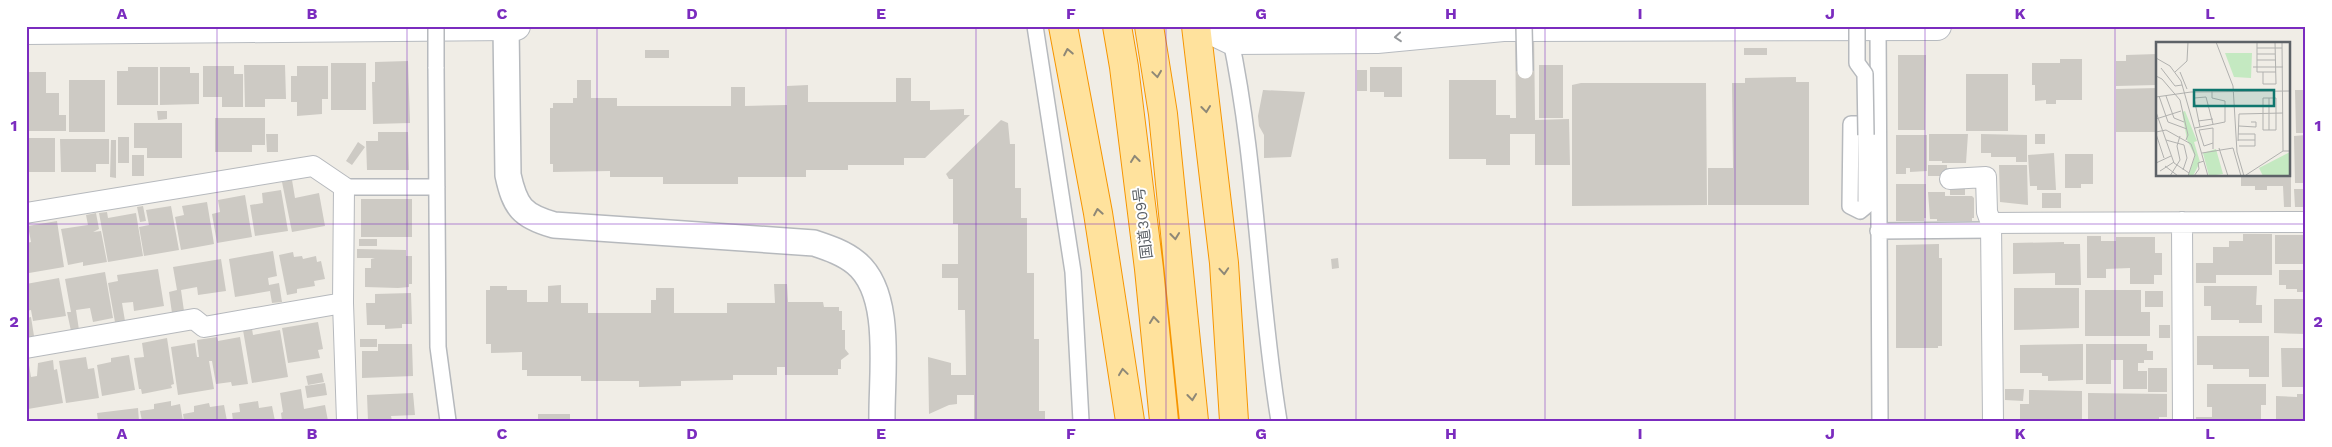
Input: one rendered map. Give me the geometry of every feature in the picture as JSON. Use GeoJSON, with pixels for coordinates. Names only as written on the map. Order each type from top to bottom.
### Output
{"type":"FeatureCollection","features":[{"type":"Feature","properties":{"kind":"highway"},"geometry":{"type":"LineString","coordinates":[[1063,26],[1098,213],[1130,421]]}},
{"type":"Feature","properties":{"kind":"highway","name":"国道309号"},"geometry":{"type":"LineString","coordinates":[[1117,26],[1149,269],[1164,421]]}},
{"type":"Feature","properties":{"kind":"highway","name":"国道309号"},"geometry":{"type":"LineString","coordinates":[[1149,26],[1164,124],[1194,421]]}},
{"type":"Feature","properties":{"kind":"highway"},"geometry":{"type":"LineString","coordinates":[[1196,26],[1224,263],[1234,421]]}},
{"type":"Feature","properties":{"kind":"main road"},"geometry":{"type":"LineString","coordinates":[[26,30],[516,26]]}},
{"type":"Feature","properties":{"kind":"main road"},"geometry":{"type":"LineString","coordinates":[[1202,26],[1230,33],[1376,39],[1503,27],[1937,26]]}},
{"type":"Feature","properties":{"kind":"street"},"geometry":{"type":"LineString","coordinates":[[436,26],[438,347],[448,421]]}},
{"type":"Feature","properties":{"kind":"street"},"geometry":{"type":"LineString","coordinates":[[506,26],[508,175],[513,197],[523,212],[535,219],[554,224],[814,244],[836,250],[856,262],[868,276],[878,296],[882,317],[882,421]]}},
{"type":"Feature","properties":{"kind":"street"},"geometry":{"type":"LineString","coordinates":[[1035,26],[1073,272],[1081,421]]}},
{"type":"Feature","properties":{"kind":"street"},"geometry":{"type":"LineString","coordinates":[[1524,26],[1525,71]]}},
{"type":"Feature","properties":{"kind":"street"},"geometry":{"type":"LineString","coordinates":[[1857,26],[1857,63],[1864,74],[1866,124],[1866,129],[1866,135],[1866,144],[1866,152],[1866,206],[1860,211],[1850,206],[1851,124],[1859,124],[1872,124]]}},
{"type":"Feature","properties":{"kind":"street"},"geometry":{"type":"LineString","coordinates":[[1878,26],[1872,124],[1879,231],[1880,421]]}},
{"type":"Feature","properties":{"kind":"street"},"geometry":{"type":"LineString","coordinates":[[1230,33],[1238,70],[1279,421]]}},
{"type":"Feature","properties":{"kind":"street"},"geometry":{"type":"LineString","coordinates":[[26,213],[314,166],[344,187],[437,187]]}},
{"type":"Feature","properties":{"kind":"street"},"geometry":{"type":"LineString","coordinates":[[1950,179],[1986,178],[1987,212],[1991,226],[1993,421]]}},
{"type":"Feature","properties":{"kind":"street"},"geometry":{"type":"LineString","coordinates":[[344,187],[347,421]]}},
{"type":"Feature","properties":{"kind":"street"},"geometry":{"type":"LineString","coordinates":[[1879,231],[1991,226],[2182,222],[2306,222]]}},
{"type":"Feature","properties":{"kind":"street"},"geometry":{"type":"LineString","coordinates":[[2182,222],[2183,421]]}},
{"type":"Feature","properties":{"kind":"street"},"geometry":{"type":"LineString","coordinates":[[26,348],[194,319],[204,327],[344,304]]}},
{"type":"Feature","properties":{"kind":"building"},"geometry":{"type":"Polygon","coordinates":[[[1515,26],[1534,26],[1535,120],[1569,119],[1570,165],[1535,165],[1535,134],[1510,134],[1510,165],[1486,165],[1486,159],[1449,159],[1449,80],[1496,80],[1496,115],[1510,115],[1510,118],[1516,118],[1515,26]]]}},
{"type":"Feature","properties":{"kind":"building"},"geometry":{"type":"Polygon","coordinates":[[[1744,48],[1767,48],[1767,55],[1744,55],[1744,48]]]}},
{"type":"Feature","properties":{"kind":"building"},"geometry":{"type":"Polygon","coordinates":[[[645,50],[669,50],[669,58],[645,58],[645,50]]]}},
{"type":"Feature","properties":{"kind":"building"},"geometry":{"type":"Polygon","coordinates":[[[2156,54],[2156,85],[2116,86],[2116,61],[2126,61],[2126,55],[2156,54]]]}},
{"type":"Feature","properties":{"kind":"building"},"geometry":{"type":"Polygon","coordinates":[[[1898,55],[1926,55],[1925,130],[1898,130],[1898,55]]]}},
{"type":"Feature","properties":{"kind":"building"},"geometry":{"type":"Polygon","coordinates":[[[2060,59],[2082,59],[2082,100],[2056,100],[2056,104],[2046,104],[2046,100],[2035,101],[2035,85],[2032,85],[2032,63],[2060,63],[2060,59]]]}},
{"type":"Feature","properties":{"kind":"building"},"geometry":{"type":"Polygon","coordinates":[[[408,61],[410,123],[373,124],[372,82],[375,82],[375,62],[408,61]]]}},
{"type":"Feature","properties":{"kind":"building"},"geometry":{"type":"Polygon","coordinates":[[[331,63],[366,63],[366,110],[331,110],[331,63]]]}},
{"type":"Feature","properties":{"kind":"building"},"geometry":{"type":"Polygon","coordinates":[[[244,65],[285,65],[286,99],[265,99],[265,107],[245,107],[244,65]]]}},
{"type":"Feature","properties":{"kind":"building"},"geometry":{"type":"Polygon","coordinates":[[[1539,65],[1563,65],[1563,118],[1539,118],[1539,65]]]}},
{"type":"Feature","properties":{"kind":"building"},"geometry":{"type":"Polygon","coordinates":[[[203,66],[234,66],[234,74],[243,74],[243,107],[222,107],[222,97],[203,97],[203,66]]]}},
{"type":"Feature","properties":{"kind":"building"},"geometry":{"type":"Polygon","coordinates":[[[297,66],[328,66],[328,99],[322,99],[322,114],[297,116],[297,102],[291,102],[291,76],[297,76],[297,66]]]}},
{"type":"Feature","properties":{"kind":"building"},"geometry":{"type":"Polygon","coordinates":[[[128,67],[158,67],[158,105],[117,105],[117,71],[128,71],[128,67]]]}},
{"type":"Feature","properties":{"kind":"building"},"geometry":{"type":"Polygon","coordinates":[[[160,67],[190,67],[190,73],[199,73],[199,104],[160,105],[160,67]]]}},
{"type":"Feature","properties":{"kind":"building"},"geometry":{"type":"Polygon","coordinates":[[[1370,67],[1402,67],[1402,97],[1384,97],[1384,92],[1370,92],[1370,67]]]}},
{"type":"Feature","properties":{"kind":"building"},"geometry":{"type":"Polygon","coordinates":[[[1357,70],[1367,70],[1367,91],[1357,91],[1357,70]]]}},
{"type":"Feature","properties":{"kind":"building"},"geometry":{"type":"Polygon","coordinates":[[[26,72],[46,72],[46,93],[59,93],[59,115],[66,115],[66,131],[26,131],[26,72]]]}},
{"type":"Feature","properties":{"kind":"building"},"geometry":{"type":"Polygon","coordinates":[[[1966,74],[2008,74],[2008,131],[1966,131],[1966,74]]]}},
{"type":"Feature","properties":{"kind":"building"},"geometry":{"type":"Polygon","coordinates":[[[1796,77],[1796,82],[1809,82],[1809,205],[1708,205],[1708,168],[1733,168],[1732,83],[1745,83],[1745,78],[1796,77]]]}},
{"type":"Feature","properties":{"kind":"building"},"geometry":{"type":"Polygon","coordinates":[[[896,78],[911,78],[911,101],[930,101],[930,110],[964,109],[964,115],[970,115],[925,158],[904,158],[904,165],[848,165],[848,170],[806,170],[806,177],[738,177],[738,184],[663,184],[663,177],[610,177],[610,171],[553,172],[553,164],[550,164],[550,108],[553,108],[553,103],[573,103],[573,98],[577,98],[577,80],[591,80],[591,98],[617,98],[617,106],[731,106],[731,87],[745,87],[745,106],[787,105],[787,86],[808,85],[808,102],[896,102],[896,78]]]}},
{"type":"Feature","properties":{"kind":"building"},"geometry":{"type":"Polygon","coordinates":[[[69,80],[105,80],[105,132],[69,132],[69,80]]]}},
{"type":"Feature","properties":{"kind":"building"},"geometry":{"type":"Polygon","coordinates":[[[1581,83],[1706,83],[1707,205],[1572,206],[1572,85],[1581,83]]]}},
{"type":"Feature","properties":{"kind":"building"},"geometry":{"type":"Polygon","coordinates":[[[2156,88],[2156,132],[2116,132],[2116,89],[2156,88]]]}},
{"type":"Feature","properties":{"kind":"building"},"geometry":{"type":"Polygon","coordinates":[[[1263,90],[1305,92],[1291,157],[1264,158],[1264,135],[1259,126],[1258,116],[1263,90]]]}},
{"type":"Feature","properties":{"kind":"building"},"geometry":{"type":"Polygon","coordinates":[[[2295,90],[2306,90],[2306,133],[2296,133],[2295,90]]]}},
{"type":"Feature","properties":{"kind":"building"},"geometry":{"type":"Polygon","coordinates":[[[157,111],[167,111],[167,119],[158,120],[157,111]]]}},
{"type":"Feature","properties":{"kind":"building"},"geometry":{"type":"Polygon","coordinates":[[[215,118],[265,118],[265,145],[252,145],[252,152],[215,152],[215,118]]]}},
{"type":"Feature","properties":{"kind":"building"},"geometry":{"type":"Polygon","coordinates":[[[1001,120],[1008,123],[1010,144],[1015,144],[1015,188],[1021,188],[1021,218],[1027,218],[1027,273],[1034,273],[1034,339],[1039,339],[1039,411],[1045,411],[1045,421],[974,421],[974,395],[957,395],[957,404],[949,405],[929,414],[928,357],[951,363],[951,375],[966,375],[965,310],[958,310],[958,278],[942,278],[942,264],[958,264],[958,224],[953,224],[953,179],[949,179],[946,174],[1001,120]]]}},
{"type":"Feature","properties":{"kind":"building"},"geometry":{"type":"Polygon","coordinates":[[[134,123],[182,123],[182,158],[147,158],[147,148],[134,148],[134,123]]]}},
{"type":"Feature","properties":{"kind":"building"},"geometry":{"type":"Polygon","coordinates":[[[378,132],[408,132],[409,170],[367,170],[366,141],[378,141],[378,132]]]}},
{"type":"Feature","properties":{"kind":"building"},"geometry":{"type":"Polygon","coordinates":[[[266,134],[278,134],[278,152],[267,152],[266,134]]]}},
{"type":"Feature","properties":{"kind":"building"},"geometry":{"type":"Polygon","coordinates":[[[1929,134],[1968,134],[1966,163],[1929,161],[1929,134]]]}},
{"type":"Feature","properties":{"kind":"building"},"geometry":{"type":"Polygon","coordinates":[[[1981,134],[2027,135],[2027,162],[2016,162],[2016,157],[1991,157],[1991,153],[1981,153],[1981,134]]]}},
{"type":"Feature","properties":{"kind":"building"},"geometry":{"type":"Polygon","coordinates":[[[2035,134],[2045,134],[2045,144],[2035,144],[2035,134]]]}},
{"type":"Feature","properties":{"kind":"building"},"geometry":{"type":"Polygon","coordinates":[[[1896,135],[1927,135],[1927,171],[1910,172],[1910,168],[1906,168],[1906,174],[1896,174],[1896,135]]]}},
{"type":"Feature","properties":{"kind":"building"},"geometry":{"type":"Polygon","coordinates":[[[2306,135],[2306,183],[2295,183],[2294,136],[2306,135]]]}},
{"type":"Feature","properties":{"kind":"building"},"geometry":{"type":"Polygon","coordinates":[[[118,137],[129,137],[129,163],[118,163],[118,137]]]}},
{"type":"Feature","properties":{"kind":"building"},"geometry":{"type":"Polygon","coordinates":[[[26,138],[55,138],[55,172],[26,172],[26,138]]]}},
{"type":"Feature","properties":{"kind":"building"},"geometry":{"type":"Polygon","coordinates":[[[60,139],[109,139],[109,164],[96,164],[96,172],[61,172],[60,139]]]}},
{"type":"Feature","properties":{"kind":"building"},"geometry":{"type":"Polygon","coordinates":[[[111,140],[116,140],[116,178],[110,177],[111,140]]]}},
{"type":"Feature","properties":{"kind":"building"},"geometry":{"type":"Polygon","coordinates":[[[358,142],[365,147],[352,165],[346,161],[358,142]]]}},
{"type":"Feature","properties":{"kind":"building"},"geometry":{"type":"Polygon","coordinates":[[[2054,153],[2056,190],[2037,190],[2037,186],[2030,186],[2028,155],[2054,153]]]}},
{"type":"Feature","properties":{"kind":"building"},"geometry":{"type":"Polygon","coordinates":[[[2065,154],[2093,154],[2093,184],[2081,184],[2081,188],[2065,188],[2065,154]]]}},
{"type":"Feature","properties":{"kind":"building"},"geometry":{"type":"Polygon","coordinates":[[[132,155],[144,155],[144,176],[132,176],[132,155]]]}},
{"type":"Feature","properties":{"kind":"building"},"geometry":{"type":"Polygon","coordinates":[[[1928,165],[1947,165],[1947,176],[1928,176],[1928,165]]]}},
{"type":"Feature","properties":{"kind":"building"},"geometry":{"type":"Polygon","coordinates":[[[1999,165],[2027,165],[2028,205],[2000,202],[1999,165]]]}},
{"type":"Feature","properties":{"kind":"building"},"geometry":{"type":"Polygon","coordinates":[[[2290,174],[2291,207],[2284,207],[2283,186],[2267,186],[2267,190],[2255,190],[2255,186],[2241,186],[2241,176],[2290,176],[2290,174]]]}},
{"type":"Feature","properties":{"kind":"building"},"geometry":{"type":"Polygon","coordinates":[[[292,180],[295,198],[319,193],[325,226],[292,232],[282,182],[292,180]]]}},
{"type":"Feature","properties":{"kind":"building"},"geometry":{"type":"Polygon","coordinates":[[[1896,184],[1926,184],[1926,218],[1924,218],[1924,221],[1896,221],[1896,184]]]}},
{"type":"Feature","properties":{"kind":"building"},"geometry":{"type":"Polygon","coordinates":[[[1950,189],[1965,189],[1965,195],[1950,195],[1950,189]]]}},
{"type":"Feature","properties":{"kind":"building"},"geometry":{"type":"Polygon","coordinates":[[[2294,189],[2304,189],[2304,207],[2295,207],[2294,189]]]}},
{"type":"Feature","properties":{"kind":"building"},"geometry":{"type":"Polygon","coordinates":[[[281,190],[288,231],[255,236],[250,205],[263,203],[262,193],[281,190]]]}},
{"type":"Feature","properties":{"kind":"building"},"geometry":{"type":"Polygon","coordinates":[[[1928,192],[1945,192],[1945,196],[1972,196],[1974,198],[1974,218],[1972,218],[1972,221],[1937,221],[1937,219],[1930,219],[1928,192]]]}},
{"type":"Feature","properties":{"kind":"building"},"geometry":{"type":"Polygon","coordinates":[[[2042,193],[2061,193],[2061,208],[2042,208],[2042,193]]]}},
{"type":"Feature","properties":{"kind":"building"},"geometry":{"type":"Polygon","coordinates":[[[245,195],[252,237],[217,243],[212,214],[220,212],[218,200],[245,195]]]}},
{"type":"Feature","properties":{"kind":"building"},"geometry":{"type":"Polygon","coordinates":[[[361,199],[412,199],[412,237],[361,237],[361,199]]]}},
{"type":"Feature","properties":{"kind":"building"},"geometry":{"type":"Polygon","coordinates":[[[207,202],[214,244],[181,250],[175,217],[184,215],[182,206],[207,202]]]}},
{"type":"Feature","properties":{"kind":"building"},"geometry":{"type":"Polygon","coordinates":[[[143,206],[146,221],[140,222],[137,207],[143,206]]]}},
{"type":"Feature","properties":{"kind":"building"},"geometry":{"type":"Polygon","coordinates":[[[171,206],[179,250],[144,256],[139,227],[149,225],[146,210],[171,206]]]}},
{"type":"Feature","properties":{"kind":"building"},"geometry":{"type":"Polygon","coordinates":[[[107,212],[108,218],[136,213],[143,256],[108,262],[99,213],[107,212]]]}},
{"type":"Feature","properties":{"kind":"building"},"geometry":{"type":"Polygon","coordinates":[[[96,213],[99,229],[93,232],[101,231],[107,262],[83,266],[83,262],[68,265],[61,229],[88,225],[86,215],[96,213]]]}},
{"type":"Feature","properties":{"kind":"building"},"geometry":{"type":"Polygon","coordinates":[[[57,221],[64,267],[29,273],[28,270],[26,271],[26,243],[31,242],[28,226],[57,221]]]}},
{"type":"Feature","properties":{"kind":"building"},"geometry":{"type":"Polygon","coordinates":[[[2243,234],[2272,234],[2272,275],[2216,275],[2216,283],[2196,283],[2196,263],[2213,263],[2213,247],[2229,247],[2229,241],[2243,241],[2243,234]]]}},
{"type":"Feature","properties":{"kind":"building"},"geometry":{"type":"Polygon","coordinates":[[[2275,235],[2306,235],[2306,264],[2275,264],[2275,235]]]}},
{"type":"Feature","properties":{"kind":"building"},"geometry":{"type":"Polygon","coordinates":[[[2087,236],[2101,236],[2101,241],[2116,241],[2116,237],[2155,237],[2155,253],[2162,253],[2162,275],[2154,275],[2154,284],[2130,284],[2130,268],[2106,269],[2106,278],[2087,278],[2087,236]]]}},
{"type":"Feature","properties":{"kind":"building"},"geometry":{"type":"Polygon","coordinates":[[[359,239],[377,239],[377,246],[359,246],[359,239]]]}},
{"type":"Feature","properties":{"kind":"building"},"geometry":{"type":"Polygon","coordinates":[[[2064,242],[2064,244],[2080,244],[2081,285],[2055,285],[2055,273],[2013,274],[2013,243],[2064,242]]]}},
{"type":"Feature","properties":{"kind":"building"},"geometry":{"type":"Polygon","coordinates":[[[1939,244],[1939,258],[1942,258],[1942,346],[1938,346],[1938,348],[1896,348],[1896,245],[1939,244]]]}},
{"type":"Feature","properties":{"kind":"building"},"geometry":{"type":"Polygon","coordinates":[[[357,249],[406,250],[406,256],[412,256],[412,284],[409,284],[409,287],[398,288],[365,287],[365,268],[371,268],[371,259],[375,258],[357,258],[357,249]]]}},
{"type":"Feature","properties":{"kind":"building"},"geometry":{"type":"Polygon","coordinates":[[[273,251],[277,276],[268,278],[269,285],[279,283],[282,302],[272,303],[270,291],[235,297],[229,259],[273,251]]]}},
{"type":"Feature","properties":{"kind":"building"},"geometry":{"type":"Polygon","coordinates":[[[293,252],[294,257],[302,256],[303,259],[316,256],[317,262],[321,261],[325,279],[314,281],[315,286],[297,289],[297,293],[287,295],[279,255],[293,252]]]}},
{"type":"Feature","properties":{"kind":"building"},"geometry":{"type":"Polygon","coordinates":[[[1338,258],[1339,268],[1332,269],[1331,259],[1338,258]]]}},
{"type":"Feature","properties":{"kind":"building"},"geometry":{"type":"Polygon","coordinates":[[[221,259],[226,291],[198,295],[197,287],[181,290],[184,311],[172,313],[169,292],[177,290],[173,267],[221,259]]]}},
{"type":"Feature","properties":{"kind":"building"},"geometry":{"type":"Polygon","coordinates":[[[158,269],[164,306],[134,311],[133,302],[122,303],[125,321],[115,322],[108,283],[118,281],[117,275],[158,269]]]}},
{"type":"Feature","properties":{"kind":"building"},"geometry":{"type":"Polygon","coordinates":[[[2279,270],[2306,270],[2306,292],[2297,292],[2297,289],[2286,289],[2286,285],[2279,285],[2279,270]]]}},
{"type":"Feature","properties":{"kind":"building"},"geometry":{"type":"Polygon","coordinates":[[[105,272],[113,318],[93,322],[90,308],[76,310],[79,330],[71,331],[67,312],[71,312],[65,279],[105,272]]]}},
{"type":"Feature","properties":{"kind":"building"},"geometry":{"type":"Polygon","coordinates":[[[59,278],[66,316],[33,321],[31,310],[26,311],[26,284],[59,278]]]}},
{"type":"Feature","properties":{"kind":"building"},"geometry":{"type":"Polygon","coordinates":[[[774,284],[787,284],[788,302],[823,302],[824,307],[839,307],[839,311],[842,311],[845,349],[849,354],[841,360],[841,369],[838,369],[838,375],[785,375],[785,367],[777,367],[777,375],[733,375],[733,380],[681,381],[681,386],[639,387],[639,381],[581,381],[581,376],[527,376],[527,370],[522,370],[522,352],[491,353],[491,344],[486,344],[486,290],[490,290],[490,286],[507,286],[507,290],[527,290],[527,302],[548,302],[548,286],[561,285],[561,303],[588,303],[588,313],[651,313],[651,300],[656,300],[656,288],[674,288],[674,313],[727,313],[727,303],[775,303],[774,284]]]}},
{"type":"Feature","properties":{"kind":"building"},"geometry":{"type":"Polygon","coordinates":[[[2204,286],[2257,286],[2256,305],[2262,305],[2262,323],[2239,323],[2239,320],[2211,320],[2211,306],[2204,306],[2204,286]]]}},
{"type":"Feature","properties":{"kind":"building"},"geometry":{"type":"Polygon","coordinates":[[[2014,288],[2079,288],[2079,328],[2014,330],[2014,288]]]}},
{"type":"Feature","properties":{"kind":"building"},"geometry":{"type":"Polygon","coordinates":[[[2085,290],[2141,290],[2141,312],[2150,312],[2150,336],[2085,336],[2085,290]]]}},
{"type":"Feature","properties":{"kind":"building"},"geometry":{"type":"Polygon","coordinates":[[[2145,291],[2163,291],[2163,307],[2145,307],[2145,291]]]}},
{"type":"Feature","properties":{"kind":"building"},"geometry":{"type":"Polygon","coordinates":[[[411,293],[412,324],[402,324],[402,328],[385,329],[385,325],[367,325],[366,303],[375,303],[375,294],[411,293]]]}},
{"type":"Feature","properties":{"kind":"building"},"geometry":{"type":"Polygon","coordinates":[[[2274,299],[2306,299],[2306,334],[2274,333],[2274,299]]]}},
{"type":"Feature","properties":{"kind":"building"},"geometry":{"type":"Polygon","coordinates":[[[31,317],[34,336],[26,337],[26,318],[31,317]]]}},
{"type":"Feature","properties":{"kind":"building"},"geometry":{"type":"Polygon","coordinates":[[[318,322],[323,349],[318,350],[320,358],[288,363],[282,328],[318,322]]]}},
{"type":"Feature","properties":{"kind":"building"},"geometry":{"type":"Polygon","coordinates":[[[2159,325],[2170,325],[2170,338],[2159,338],[2159,325]]]}},
{"type":"Feature","properties":{"kind":"building"},"geometry":{"type":"Polygon","coordinates":[[[252,329],[253,335],[280,330],[288,377],[252,383],[243,330],[252,329]]]}},
{"type":"Feature","properties":{"kind":"building"},"geometry":{"type":"Polygon","coordinates":[[[2197,336],[2269,336],[2269,377],[2249,377],[2249,369],[2213,369],[2213,365],[2197,365],[2197,336]]]}},
{"type":"Feature","properties":{"kind":"building"},"geometry":{"type":"Polygon","coordinates":[[[217,337],[218,341],[240,337],[248,384],[232,386],[231,382],[216,384],[212,361],[209,361],[214,389],[178,395],[171,347],[195,343],[197,357],[199,357],[197,340],[217,337]]]}},
{"type":"Feature","properties":{"kind":"building"},"geometry":{"type":"Polygon","coordinates":[[[167,338],[174,384],[171,385],[172,388],[142,394],[141,389],[139,389],[134,358],[144,357],[142,343],[167,338]]]}},
{"type":"Feature","properties":{"kind":"building"},"geometry":{"type":"Polygon","coordinates":[[[360,339],[377,339],[377,347],[360,347],[360,339]]]}},
{"type":"Feature","properties":{"kind":"building"},"geometry":{"type":"Polygon","coordinates":[[[378,344],[412,344],[413,376],[362,378],[362,351],[378,351],[378,344]]]}},
{"type":"Feature","properties":{"kind":"building"},"geometry":{"type":"Polygon","coordinates":[[[2083,344],[2083,380],[2048,381],[2048,376],[2042,376],[2042,373],[2020,373],[2020,345],[2083,344]]]}},
{"type":"Feature","properties":{"kind":"building"},"geometry":{"type":"Polygon","coordinates":[[[2086,344],[2147,344],[2147,351],[2153,351],[2153,360],[2144,360],[2144,363],[2138,363],[2138,371],[2147,371],[2147,389],[2123,389],[2123,360],[2111,360],[2111,384],[2086,384],[2086,344]]]}},
{"type":"Feature","properties":{"kind":"building"},"geometry":{"type":"Polygon","coordinates":[[[2281,348],[2306,348],[2306,387],[2282,387],[2281,348]]]}},
{"type":"Feature","properties":{"kind":"building"},"geometry":{"type":"Polygon","coordinates":[[[129,355],[135,390],[102,396],[97,365],[111,362],[111,358],[129,355]]]}},
{"type":"Feature","properties":{"kind":"building"},"geometry":{"type":"Polygon","coordinates":[[[86,357],[88,369],[94,368],[99,398],[66,403],[59,361],[86,357]]]}},
{"type":"Feature","properties":{"kind":"building"},"geometry":{"type":"Polygon","coordinates":[[[26,359],[28,359],[31,377],[37,376],[38,363],[53,360],[54,370],[57,369],[63,403],[28,409],[26,359]]]}},
{"type":"Feature","properties":{"kind":"building"},"geometry":{"type":"Polygon","coordinates":[[[2148,368],[2167,368],[2167,392],[2148,392],[2148,368]]]}},
{"type":"Feature","properties":{"kind":"building"},"geometry":{"type":"Polygon","coordinates":[[[322,373],[324,382],[308,385],[306,376],[322,373]]]}},
{"type":"Feature","properties":{"kind":"building"},"geometry":{"type":"Polygon","coordinates":[[[325,383],[327,395],[307,398],[305,386],[325,383]]]}},
{"type":"Feature","properties":{"kind":"building"},"geometry":{"type":"Polygon","coordinates":[[[2207,384],[2266,384],[2266,405],[2261,405],[2261,419],[2196,421],[2196,417],[2212,417],[2212,407],[2207,407],[2207,384]]]}},
{"type":"Feature","properties":{"kind":"building"},"geometry":{"type":"Polygon","coordinates":[[[301,389],[304,409],[325,405],[328,421],[282,421],[281,413],[283,412],[280,393],[301,389]]]}},
{"type":"Feature","properties":{"kind":"building"},"geometry":{"type":"Polygon","coordinates":[[[2005,389],[2024,389],[2023,401],[2005,400],[2005,389]]]}},
{"type":"Feature","properties":{"kind":"building"},"geometry":{"type":"Polygon","coordinates":[[[2029,390],[2082,391],[2082,421],[2020,421],[2020,404],[2029,404],[2029,390]]]}},
{"type":"Feature","properties":{"kind":"building"},"geometry":{"type":"Polygon","coordinates":[[[413,393],[415,415],[391,416],[392,421],[368,421],[367,395],[413,393]]]}},
{"type":"Feature","properties":{"kind":"building"},"geometry":{"type":"Polygon","coordinates":[[[2088,393],[2167,394],[2167,417],[2159,417],[2159,421],[2088,421],[2088,393]]]}},
{"type":"Feature","properties":{"kind":"building"},"geometry":{"type":"Polygon","coordinates":[[[2297,394],[2306,394],[2306,421],[2276,421],[2276,396],[2297,397],[2297,394]]]}},
{"type":"Feature","properties":{"kind":"building"},"geometry":{"type":"Polygon","coordinates":[[[171,401],[171,406],[180,404],[183,421],[142,421],[140,411],[154,409],[154,404],[171,401]]]}},
{"type":"Feature","properties":{"kind":"building"},"geometry":{"type":"Polygon","coordinates":[[[258,401],[259,408],[272,406],[275,421],[233,421],[232,413],[240,412],[239,404],[258,401]]]}},
{"type":"Feature","properties":{"kind":"building"},"geometry":{"type":"Polygon","coordinates":[[[209,403],[210,407],[224,405],[227,421],[184,421],[183,414],[194,412],[194,406],[209,403]]]}},
{"type":"Feature","properties":{"kind":"building"},"geometry":{"type":"Polygon","coordinates":[[[138,408],[139,421],[98,421],[97,413],[138,408]]]}},
{"type":"Feature","properties":{"kind":"building"},"geometry":{"type":"Polygon","coordinates":[[[538,414],[570,414],[570,421],[538,421],[538,414]]]}}]}
